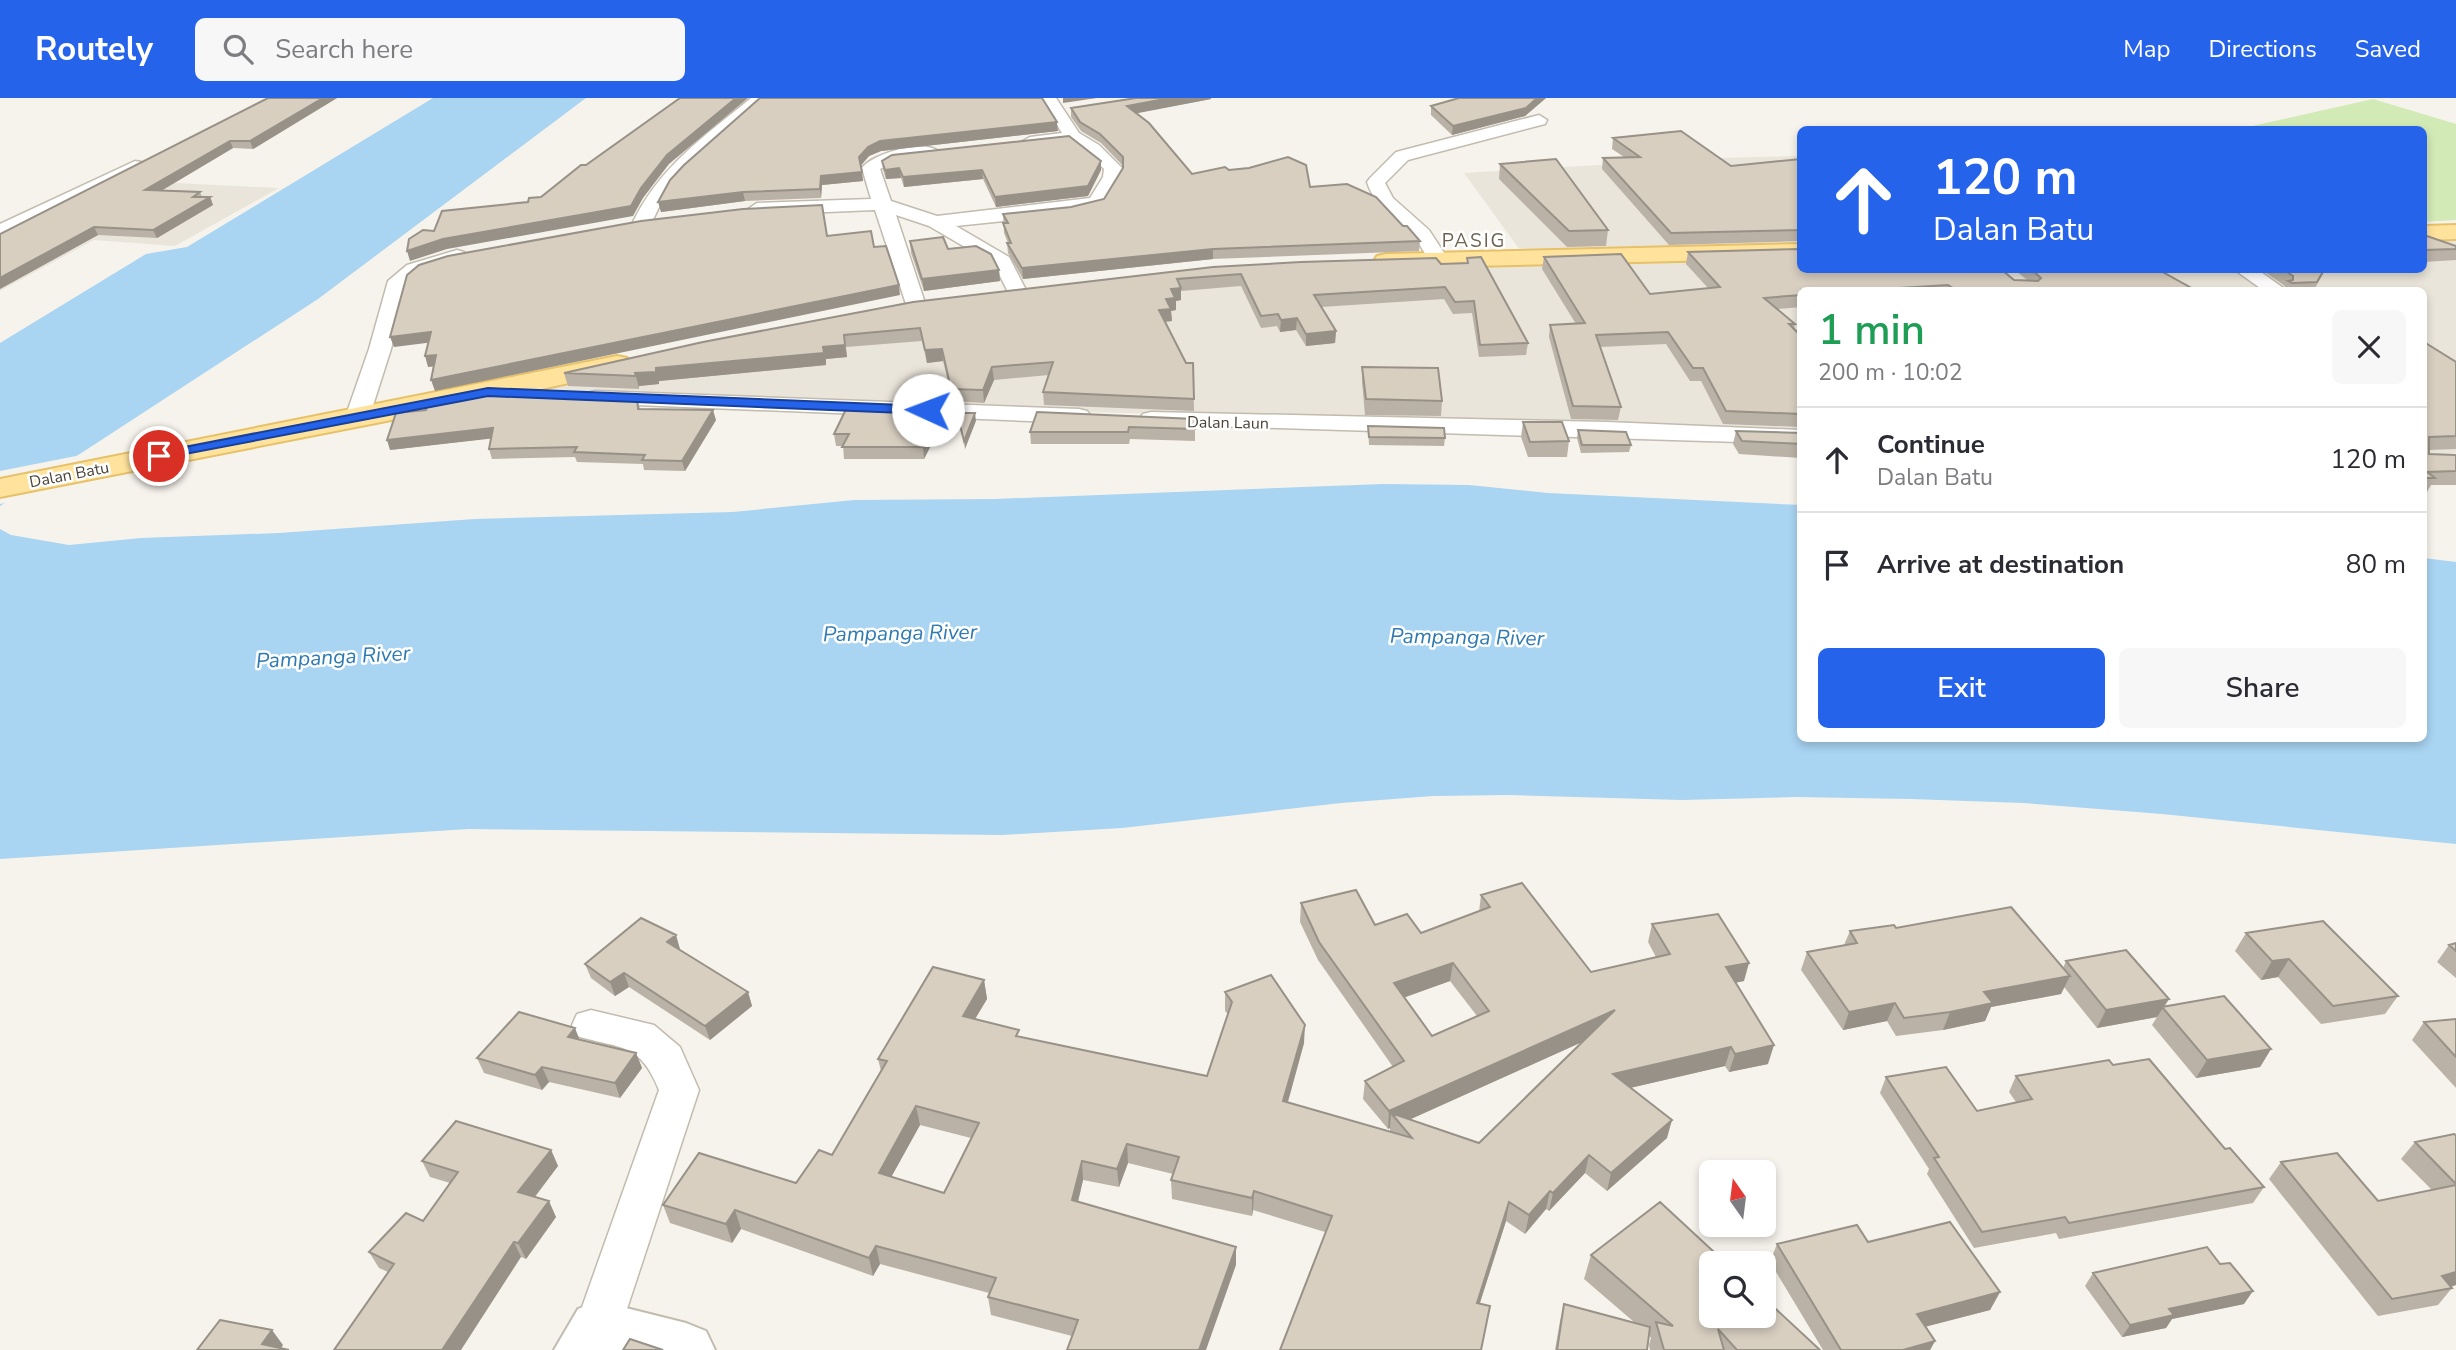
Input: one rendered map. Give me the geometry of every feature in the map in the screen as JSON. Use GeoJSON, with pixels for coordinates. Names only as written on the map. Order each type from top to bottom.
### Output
{"type":"FeatureCollection","features":[{"type":"Feature","properties":{"kind":"main road"},"geometry":{"type":"LineString","coordinates":[[2427,233],[2456,232]]}},
{"type":"Feature","properties":{"kind":"main road"},"geometry":{"type":"LineString","coordinates":[[1356,262],[1797,251]]}},
{"type":"Feature","properties":{"kind":"main road"},"geometry":{"type":"LineString","coordinates":[[1005,292],[1043,287]]}},
{"type":"Feature","properties":{"kind":"main road"},"geometry":{"type":"LineString","coordinates":[[888,308],[941,299]]}},
{"type":"Feature","properties":{"kind":"main road","name":"Dalan Batu"},"geometry":{"type":"LineString","coordinates":[[0,488],[488,392],[637,359]]}},
{"type":"Feature","properties":{"kind":"street"},"geometry":{"type":"LineString","coordinates":[[643,222],[648,208],[682,165],[761,98]]}},
{"type":"Feature","properties":{"kind":"street"},"geometry":{"type":"LineString","coordinates":[[936,222],[1071,208],[1097,202],[1112,177],[1113,168],[1093,149],[1073,137],[1058,107]]}},
{"type":"Feature","properties":{"kind":"street"},"geometry":{"type":"LineString","coordinates":[[1438,259],[1418,228],[1397,214],[1379,195],[1376,182],[1402,156],[1539,120]]}},
{"type":"Feature","properties":{"kind":"street"},"geometry":{"type":"LineString","coordinates":[[1018,143],[1073,137]]}},
{"type":"Feature","properties":{"kind":"street"},"geometry":{"type":"LineString","coordinates":[[914,303],[880,204],[871,168],[888,157],[949,150]]}},
{"type":"Feature","properties":{"kind":"street"},"geometry":{"type":"LineString","coordinates":[[0,231],[149,159]]}},
{"type":"Feature","properties":{"kind":"street"},"geometry":{"type":"LineString","coordinates":[[732,212],[880,204],[936,222],[1002,261],[1005,292]]}},
{"type":"Feature","properties":{"kind":"street"},"geometry":{"type":"LineString","coordinates":[[619,226],[668,219]]}},
{"type":"Feature","properties":{"kind":"street"},"geometry":{"type":"LineString","coordinates":[[357,418],[380,349],[398,281],[414,269],[472,253]]}},
{"type":"Feature","properties":{"kind":"street"},"geometry":{"type":"LineString","coordinates":[[2250,273],[2271,287]]}},
{"type":"Feature","properties":{"kind":"street"},"geometry":{"type":"LineString","coordinates":[[488,392],[1101,417]]}},
{"type":"Feature","properties":{"kind":"street","name":"Dalan Laun"},"geometry":{"type":"LineString","coordinates":[[1128,418],[1607,429],[1797,438]]}},
{"type":"Feature","properties":{"kind":"street"},"geometry":{"type":"LineString","coordinates":[[591,1025],[640,1036],[666,1058],[678,1090],[590,1338],[686,1350]]}},
{"type":"Feature","properties":{"kind":"shaded area"},"geometry":{"type":"Polygon","coordinates":[[[1797,156],[1797,246],[1525,257],[1464,173],[1716,158],[1797,156]]]}},
{"type":"Feature","properties":{"kind":"shaded area"},"geometry":{"type":"Polygon","coordinates":[[[115,180],[279,188],[175,246],[94,240],[0,291],[0,231],[115,180]]]}},
{"type":"Feature","properties":{"kind":"shaded area"},"geometry":{"type":"Polygon","coordinates":[[[2456,240],[2456,453],[2427,454],[2427,287],[1797,287],[1797,434],[865,405],[529,388],[908,312],[1398,264],[1793,258],[1797,264],[1797,273],[2427,273],[2427,241],[2456,240]]]}},
{"type":"Feature","properties":{"kind":"green space"},"geometry":{"type":"Polygon","coordinates":[[[2373,99],[2456,124],[2456,220],[2427,222],[2427,126],[2252,126],[2373,99]]]}},
{"type":"Feature","properties":{"kind":"water"},"geometry":{"type":"Polygon","coordinates":[[[433,98],[586,98],[318,299],[0,506],[0,343],[146,254],[187,247],[433,98]]]}},
{"type":"Feature","properties":{"kind":"water","name":"Pampanga River"},"geometry":{"type":"Polygon","coordinates":[[[1383,484],[1469,485],[1548,493],[1797,505],[1797,742],[2427,742],[2427,558],[2456,562],[2456,844],[2162,814],[2023,803],[1795,797],[1682,800],[1509,795],[1433,796],[1341,803],[1122,828],[1002,835],[468,829],[0,859],[0,529],[11,535],[69,545],[141,538],[279,533],[475,519],[733,512],[854,500],[995,499],[1383,484]]]}},
{"type":"Feature","properties":{"kind":"pier"},"geometry":{"type":"Polygon","coordinates":[[[86,454],[14,501],[0,504],[0,471],[86,454]]]}},
{"type":"Feature","properties":{"kind":"building"},"geometry":{"type":"Polygon","coordinates":[[[268,98],[323,98],[250,141],[230,141],[145,190],[200,192],[193,197],[210,197],[153,230],[94,227],[0,278],[0,234],[268,98]]]}},
{"type":"Feature","properties":{"kind":"building"},"geometry":{"type":"Polygon","coordinates":[[[680,98],[736,98],[667,155],[641,188],[631,206],[443,239],[407,251],[409,239],[423,230],[434,231],[442,211],[528,202],[529,198],[541,197],[581,165],[586,165],[680,98]]]}},
{"type":"Feature","properties":{"kind":"building"},"geometry":{"type":"Polygon","coordinates":[[[760,98],[1042,98],[1057,122],[880,141],[868,147],[859,157],[862,172],[821,176],[820,189],[743,192],[658,202],[670,180],[684,165],[760,98]]]}},
{"type":"Feature","properties":{"kind":"building"},"geometry":{"type":"Polygon","coordinates":[[[1136,98],[1170,98],[1127,106],[1149,123],[1192,174],[1225,167],[1229,170],[1249,168],[1288,157],[1306,165],[1310,187],[1347,184],[1376,197],[1420,241],[1213,249],[1022,268],[1007,243],[1011,243],[1003,223],[1008,223],[1003,214],[1071,207],[1104,199],[1123,168],[1123,157],[1100,134],[1080,122],[1071,108],[1136,98]]]}},
{"type":"Feature","properties":{"kind":"building"},"geometry":{"type":"Polygon","coordinates":[[[1459,98],[1537,98],[1526,108],[1453,126],[1431,106],[1459,98]]]}},
{"type":"Feature","properties":{"kind":"building"},"geometry":{"type":"Polygon","coordinates":[[[1681,131],[1731,166],[1797,159],[1797,230],[1671,233],[1603,158],[1640,157],[1613,138],[1681,131]]]}},
{"type":"Feature","properties":{"kind":"building"},"geometry":{"type":"Polygon","coordinates":[[[1069,136],[1101,161],[1088,186],[995,197],[982,170],[903,177],[899,168],[885,170],[882,161],[892,155],[1069,136]]]}},
{"type":"Feature","properties":{"kind":"building"},"geometry":{"type":"Polygon","coordinates":[[[1556,159],[1608,230],[1569,231],[1500,164],[1556,159]]]}},
{"type":"Feature","properties":{"kind":"building"},"geometry":{"type":"Polygon","coordinates":[[[822,205],[827,236],[871,231],[874,247],[886,246],[899,285],[431,380],[436,355],[425,356],[431,332],[390,337],[407,275],[419,265],[448,256],[641,221],[743,209],[822,205]]]}},
{"type":"Feature","properties":{"kind":"building"},"geometry":{"type":"Polygon","coordinates":[[[2427,236],[2456,246],[2456,249],[2427,250],[2427,236]]]}},
{"type":"Feature","properties":{"kind":"building"},"geometry":{"type":"Polygon","coordinates":[[[943,237],[948,249],[976,246],[991,254],[999,270],[922,279],[910,241],[943,237]]]}},
{"type":"Feature","properties":{"kind":"building"},"geometry":{"type":"Polygon","coordinates":[[[1797,249],[1797,273],[2006,273],[2014,280],[2038,281],[2041,278],[2035,273],[2164,273],[2190,287],[1797,287],[1797,295],[1764,298],[1795,324],[1789,324],[1797,332],[1797,414],[1726,411],[1703,368],[1693,368],[1668,332],[1596,335],[1621,407],[1573,406],[1550,325],[1585,323],[1544,257],[1621,254],[1650,294],[1720,287],[1688,252],[1797,249]]]}},
{"type":"Feature","properties":{"kind":"building"},"geometry":{"type":"Polygon","coordinates":[[[1481,257],[1528,343],[1480,345],[1474,301],[1455,302],[1445,287],[1314,295],[1336,331],[1306,334],[1297,318],[1281,320],[1278,314],[1261,316],[1241,274],[1177,279],[1181,288],[1171,289],[1175,298],[1166,299],[1171,309],[1159,310],[1186,363],[1193,363],[1194,399],[1043,392],[1053,362],[992,367],[983,390],[951,389],[942,349],[925,350],[920,328],[844,335],[845,345],[823,347],[824,353],[656,368],[656,372],[635,373],[636,376],[564,373],[703,342],[913,302],[1213,267],[1436,258],[1441,264],[1468,263],[1467,258],[1481,257]]]}},
{"type":"Feature","properties":{"kind":"building"},"geometry":{"type":"Polygon","coordinates":[[[2288,273],[2322,273],[2317,282],[2288,281],[2293,280],[2293,276],[2288,273]]]}},
{"type":"Feature","properties":{"kind":"building"},"geometry":{"type":"Polygon","coordinates":[[[2427,344],[2456,362],[2456,436],[2429,437],[2429,454],[2456,455],[2456,471],[2427,472],[2427,344]]]}},
{"type":"Feature","properties":{"kind":"building"},"geometry":{"type":"Polygon","coordinates":[[[1362,367],[1438,368],[1442,401],[1366,399],[1362,367]]]}},
{"type":"Feature","properties":{"kind":"building"},"geometry":{"type":"Polygon","coordinates":[[[499,391],[637,397],[638,409],[713,410],[682,461],[642,460],[645,455],[574,452],[577,447],[489,449],[493,428],[387,440],[396,413],[426,410],[427,405],[499,391]]]}},
{"type":"Feature","properties":{"kind":"building"},"geometry":{"type":"Polygon","coordinates":[[[848,405],[942,408],[923,447],[842,447],[849,434],[834,434],[848,405]]]}},
{"type":"Feature","properties":{"kind":"building"},"geometry":{"type":"Polygon","coordinates":[[[1037,412],[1195,419],[1195,429],[1129,427],[1128,432],[1030,432],[1037,412]]]}},
{"type":"Feature","properties":{"kind":"building"},"geometry":{"type":"Polygon","coordinates":[[[957,413],[975,413],[964,441],[957,413]]]}},
{"type":"Feature","properties":{"kind":"building"},"geometry":{"type":"Polygon","coordinates":[[[1523,422],[1562,422],[1569,441],[1530,442],[1523,422]]]}},
{"type":"Feature","properties":{"kind":"building"},"geometry":{"type":"Polygon","coordinates":[[[1368,426],[1444,428],[1445,438],[1369,437],[1368,426]]]}},
{"type":"Feature","properties":{"kind":"building"},"geometry":{"type":"Polygon","coordinates":[[[1578,430],[1626,432],[1631,445],[1582,445],[1578,430]]]}},
{"type":"Feature","properties":{"kind":"building"},"geometry":{"type":"Polygon","coordinates":[[[1736,431],[1797,433],[1797,444],[1742,441],[1736,431]]]}},
{"type":"Feature","properties":{"kind":"building"},"geometry":{"type":"Polygon","coordinates":[[[1522,883],[1591,972],[1670,954],[1652,924],[1718,914],[1749,963],[1726,967],[1774,1045],[1735,1054],[1731,1047],[1613,1074],[1672,1120],[1611,1173],[1589,1155],[1553,1193],[1550,1191],[1529,1215],[1509,1202],[1477,1303],[1490,1306],[1481,1350],[1280,1350],[1332,1216],[1254,1191],[1252,1198],[1171,1180],[1179,1157],[1127,1144],[1117,1169],[1082,1161],[1072,1200],[1236,1247],[1199,1350],[1067,1350],[1078,1320],[988,1297],[996,1278],[876,1246],[869,1258],[735,1210],[726,1224],[663,1205],[699,1153],[796,1183],[819,1150],[832,1155],[887,1061],[878,1059],[933,967],[984,980],[963,1016],[1019,1030],[1016,1036],[1207,1076],[1232,1002],[1225,992],[1271,975],[1305,1025],[1283,1101],[1412,1138],[1391,1113],[1479,1143],[1615,1010],[1389,1111],[1365,1081],[1404,1061],[1319,942],[1301,903],[1356,890],[1375,925],[1407,914],[1421,933],[1490,907],[1481,895],[1522,883]],[[1453,963],[1394,983],[1432,1036],[1489,1011],[1453,963]],[[916,1106],[879,1173],[944,1193],[979,1123],[916,1106]]]}},
{"type":"Feature","properties":{"kind":"building"},"geometry":{"type":"Polygon","coordinates":[[[2011,907],[2070,976],[1984,992],[1993,1003],[1904,1018],[1895,1003],[1849,1012],[1807,952],[1857,943],[1850,931],[1894,925],[1896,928],[2011,907]]]}},
{"type":"Feature","properties":{"kind":"building"},"geometry":{"type":"Polygon","coordinates":[[[641,918],[676,935],[667,942],[748,992],[705,1026],[624,973],[610,982],[585,964],[641,918]]]}},
{"type":"Feature","properties":{"kind":"building"},"geometry":{"type":"Polygon","coordinates":[[[2323,921],[2398,996],[2333,1006],[2289,959],[2272,961],[2246,933],[2323,921]]]}},
{"type":"Feature","properties":{"kind":"building"},"geometry":{"type":"Polygon","coordinates":[[[2126,950],[2169,999],[2106,1010],[2066,961],[2126,950]]]}},
{"type":"Feature","properties":{"kind":"building"},"geometry":{"type":"Polygon","coordinates":[[[2224,996],[2271,1049],[2207,1060],[2162,1007],[2224,996]]]}},
{"type":"Feature","properties":{"kind":"building"},"geometry":{"type":"Polygon","coordinates":[[[519,1012],[575,1028],[568,1037],[636,1053],[615,1083],[542,1067],[535,1075],[477,1058],[519,1012]]]}},
{"type":"Feature","properties":{"kind":"building"},"geometry":{"type":"Polygon","coordinates":[[[2456,1019],[2456,1057],[2424,1022],[2456,1019]]]}},
{"type":"Feature","properties":{"kind":"building"},"geometry":{"type":"Polygon","coordinates":[[[2149,1059],[2225,1149],[2230,1148],[2264,1187],[2069,1223],[2065,1217],[1982,1232],[1934,1158],[1939,1157],[1886,1077],[1946,1067],[1977,1111],[2032,1099],[2016,1076],[2109,1060],[2113,1065],[2149,1059]]]}},
{"type":"Feature","properties":{"kind":"building"},"geometry":{"type":"Polygon","coordinates":[[[456,1121],[551,1150],[518,1192],[549,1201],[518,1243],[514,1242],[442,1350],[334,1350],[394,1264],[369,1252],[406,1213],[423,1221],[458,1172],[422,1161],[456,1121]]]}},
{"type":"Feature","properties":{"kind":"building"},"geometry":{"type":"Polygon","coordinates":[[[2456,1135],[2456,1184],[2415,1142],[2456,1135]]]}},
{"type":"Feature","properties":{"kind":"building"},"geometry":{"type":"Polygon","coordinates":[[[2337,1153],[2378,1201],[2456,1185],[2456,1272],[2442,1276],[2452,1288],[2392,1299],[2281,1162],[2337,1153]]]}},
{"type":"Feature","properties":{"kind":"building"},"geometry":{"type":"Polygon","coordinates":[[[1660,1202],[1713,1251],[1699,1251],[1699,1328],[1776,1328],[1776,1309],[1820,1350],[1737,1350],[1718,1329],[1724,1350],[1664,1350],[1656,1322],[1673,1326],[1591,1255],[1660,1202]]]}},
{"type":"Feature","properties":{"kind":"building"},"geometry":{"type":"Polygon","coordinates":[[[1950,1222],[2000,1292],[1917,1314],[1935,1341],[1903,1350],[1841,1350],[1777,1244],[1857,1225],[1868,1242],[1950,1222]]]}},
{"type":"Feature","properties":{"kind":"building"},"geometry":{"type":"Polygon","coordinates":[[[2207,1247],[2220,1264],[2230,1263],[2253,1291],[2169,1309],[2174,1315],[2130,1325],[2093,1273],[2207,1247]]]}},
{"type":"Feature","properties":{"kind":"building"},"geometry":{"type":"Polygon","coordinates":[[[1564,1304],[1650,1327],[1647,1350],[1557,1350],[1564,1304]]]}},
{"type":"Feature","properties":{"kind":"building"},"geometry":{"type":"Polygon","coordinates":[[[220,1320],[272,1330],[262,1344],[289,1350],[197,1350],[220,1320]]]}},
{"type":"Feature","properties":{"kind":"building"},"geometry":{"type":"Polygon","coordinates":[[[630,1339],[663,1350],[623,1350],[630,1339]]]}},
{"type":"Feature","properties":{"kind":"district","name":"PASIG"},"geometry":{"type":"Point","coordinates":[1474,240]}},
{"type":"Feature","properties":{"kind":"route"},"geometry":{"type":"LineString","coordinates":[[159,456],[488,392],[928,410]]}}]}
